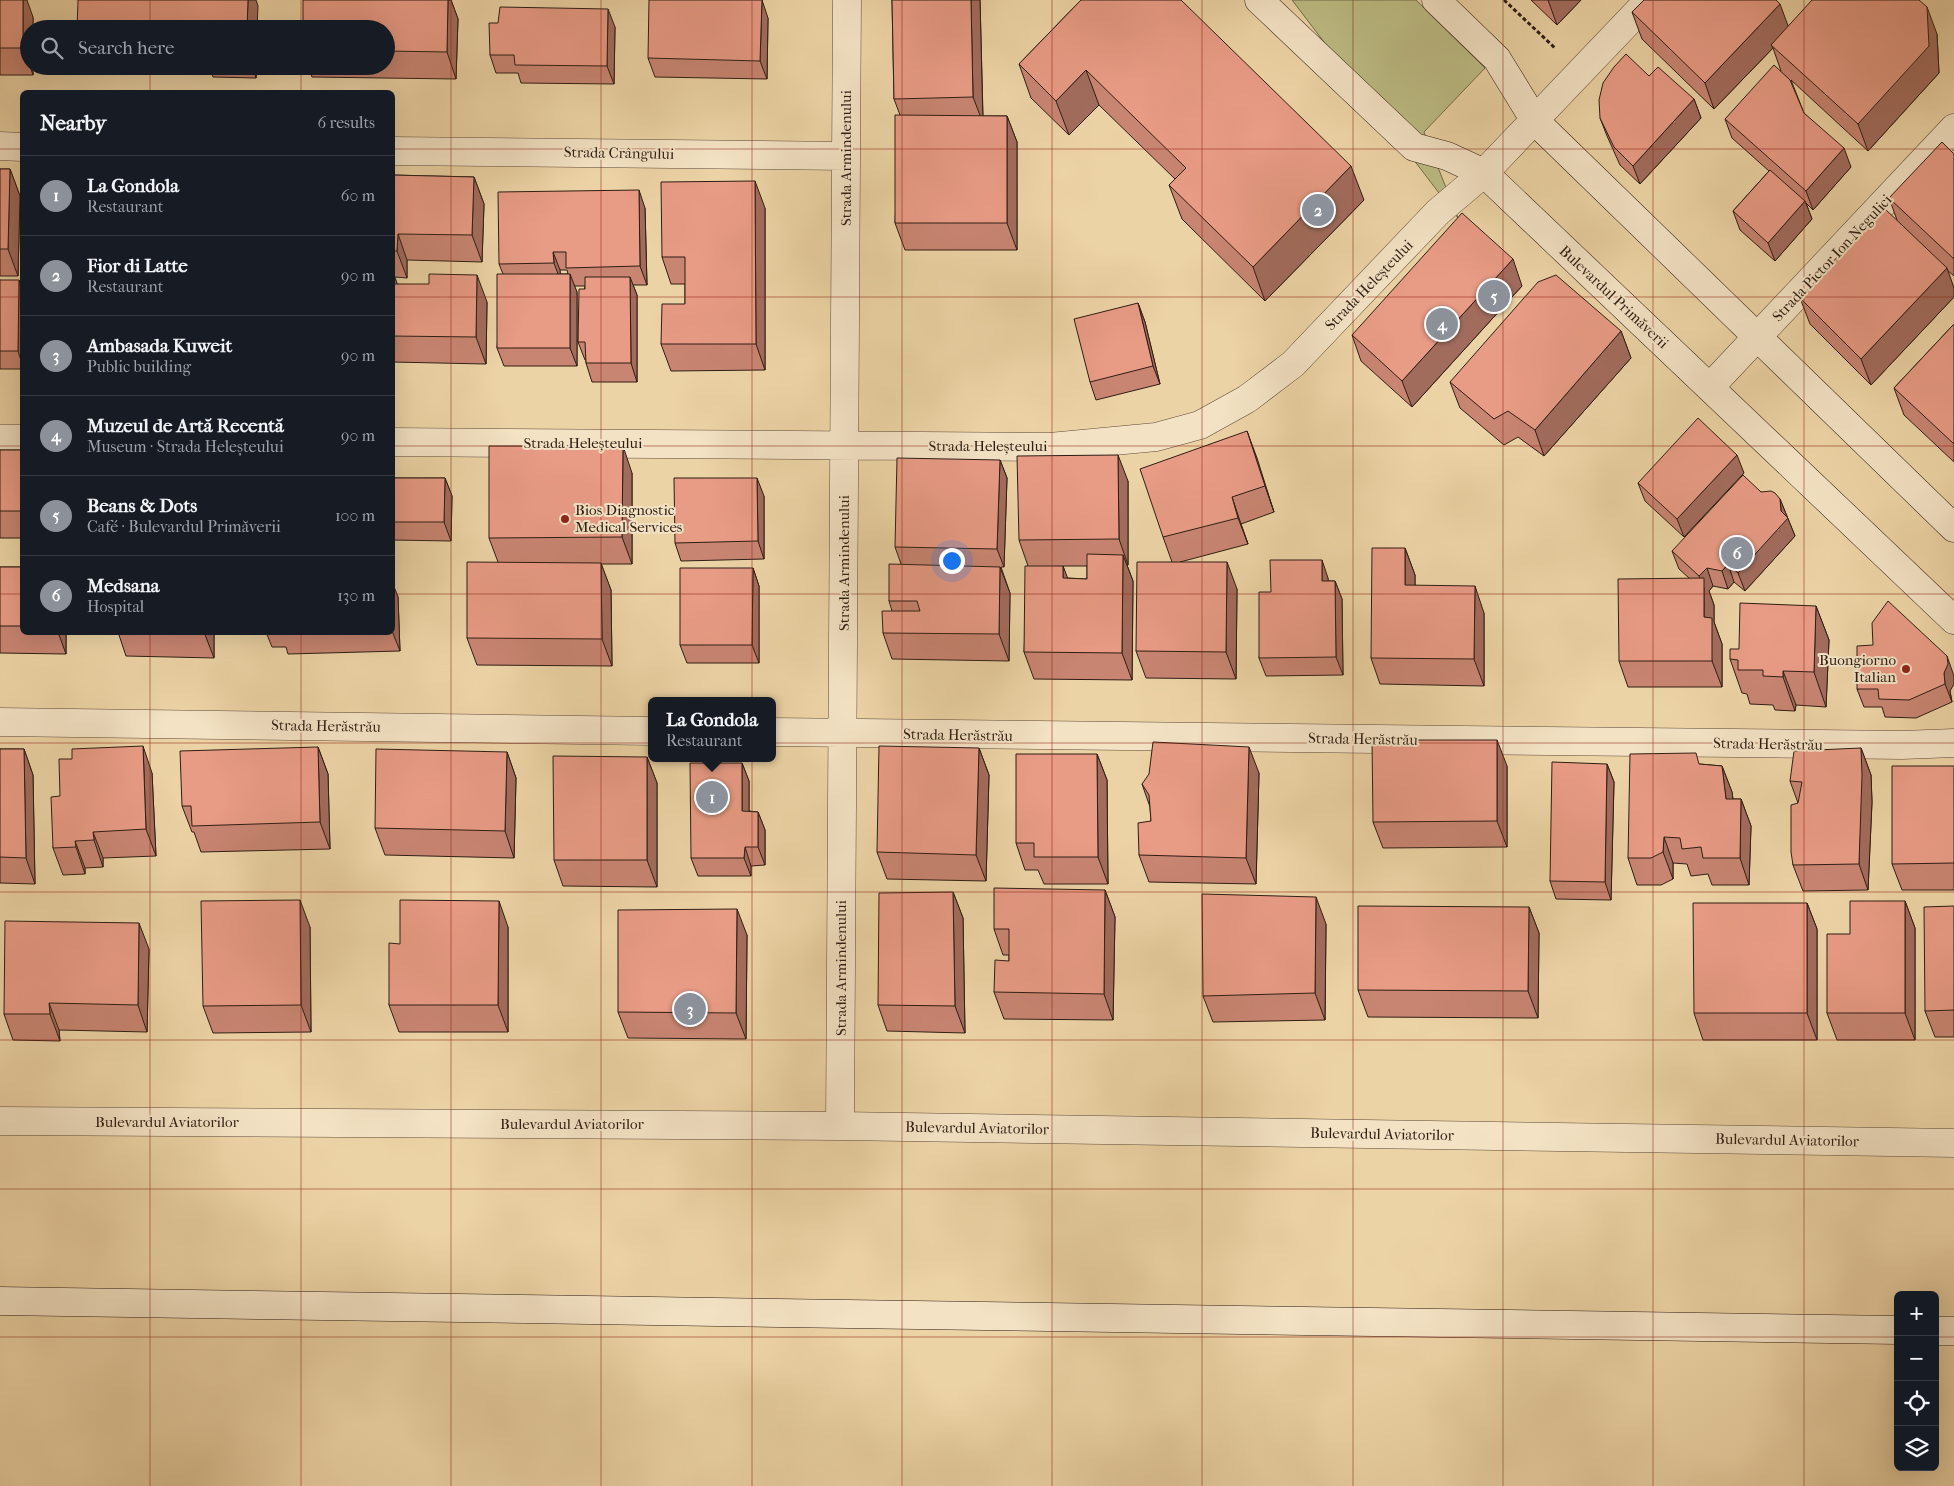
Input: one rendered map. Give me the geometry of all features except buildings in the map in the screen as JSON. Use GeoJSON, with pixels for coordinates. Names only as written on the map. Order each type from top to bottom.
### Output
{"type":"FeatureCollection","features":[{"type":"Feature","properties":{"kind":"street","name":"Strada Armindenului"},"geometry":{"type":"LineString","coordinates":[[840,1126],[848,0]]}},
{"type":"Feature","properties":{"kind":"street","name":"Bulevardul Primăverii"},"geometry":{"type":"LineString","coordinates":[[1258,0],[1414,147],[1446,156],[1484,173],[1954,620]]}},
{"type":"Feature","properties":{"kind":"street"},"geometry":{"type":"LineString","coordinates":[[1436,0],[1496,59],[1535,121],[1954,528]]}},
{"type":"Feature","properties":{"kind":"street","name":"Strada Heleșteului"},"geometry":{"type":"LineString","coordinates":[[395,442],[1050,447],[1156,437],[1200,425],[1247,399],[1293,364],[1438,212],[1484,173],[1535,121],[1649,0]]}},
{"type":"Feature","properties":{"kind":"street","name":"Strada Pictor Ion Negulici"},"geometry":{"type":"LineString","coordinates":[[1710,388],[1954,128]]}},
{"type":"Feature","properties":{"kind":"street"},"geometry":{"type":"LineString","coordinates":[[0,146],[20,147]]}},
{"type":"Feature","properties":{"kind":"street","name":"Strada Crângului"},"geometry":{"type":"LineString","coordinates":[[395,151],[846,156]]}},
{"type":"Feature","properties":{"kind":"street"},"geometry":{"type":"LineString","coordinates":[[0,439],[20,439]]}},
{"type":"Feature","properties":{"kind":"street","name":"Strada Herăstrău"},"geometry":{"type":"LineString","coordinates":[[0,722],[648,731]]}},
{"type":"Feature","properties":{"kind":"street","name":"Strada Herăstrău"},"geometry":{"type":"LineString","coordinates":[[776,732],[1872,745],[1954,743]]}},
{"type":"Feature","properties":{"kind":"street","name":"Bulevardul Aviatorilor"},"geometry":{"type":"LineString","coordinates":[[0,1121],[840,1126],[1954,1143]]}},
{"type":"Feature","properties":{"kind":"street"},"geometry":{"type":"LineString","coordinates":[[0,1301],[1894,1330]]}},
{"type":"Feature","properties":{"kind":"street"},"geometry":{"type":"LineString","coordinates":[[1939,1330],[1954,1331]]}},
{"type":"Feature","properties":{"kind":"path"},"geometry":{"type":"LineString","coordinates":[[1504,0],[1547,38]]}},
{"type":"Feature","properties":{"kind":"shaded area"},"geometry":{"type":"Polygon","coordinates":[[[1292,0],[1416,0],[1485,68],[1424,132],[1458,218],[1292,0]]]}},
{"type":"Feature","properties":{"kind":"place","name":"Fior di Latte"},"geometry":{"type":"Point","coordinates":[1318,210]}},
{"type":"Feature","properties":{"kind":"place","name":"Beans & Dots"},"geometry":{"type":"Point","coordinates":[1494,296]}},
{"type":"Feature","properties":{"kind":"place","name":"Muzeul de Artă Recentă"},"geometry":{"type":"Point","coordinates":[1442,324]}},
{"type":"Feature","properties":{"kind":"place","name":"Bios Diagnostic Medical Services"},"geometry":{"type":"Point","coordinates":[565,519]}},
{"type":"Feature","properties":{"kind":"place","name":"Medsana"},"geometry":{"type":"Point","coordinates":[1737,553]}},
{"type":"Feature","properties":{"kind":"place","name":"Buongiorno Italian"},"geometry":{"type":"Point","coordinates":[1906,669]}},
{"type":"Feature","properties":{"kind":"place","name":"La Gondola"},"geometry":{"type":"Point","coordinates":[712,797]}},
{"type":"Feature","properties":{"kind":"place","name":"Ambasada Kuweit"},"geometry":{"type":"Point","coordinates":[690,1009]}}]}
